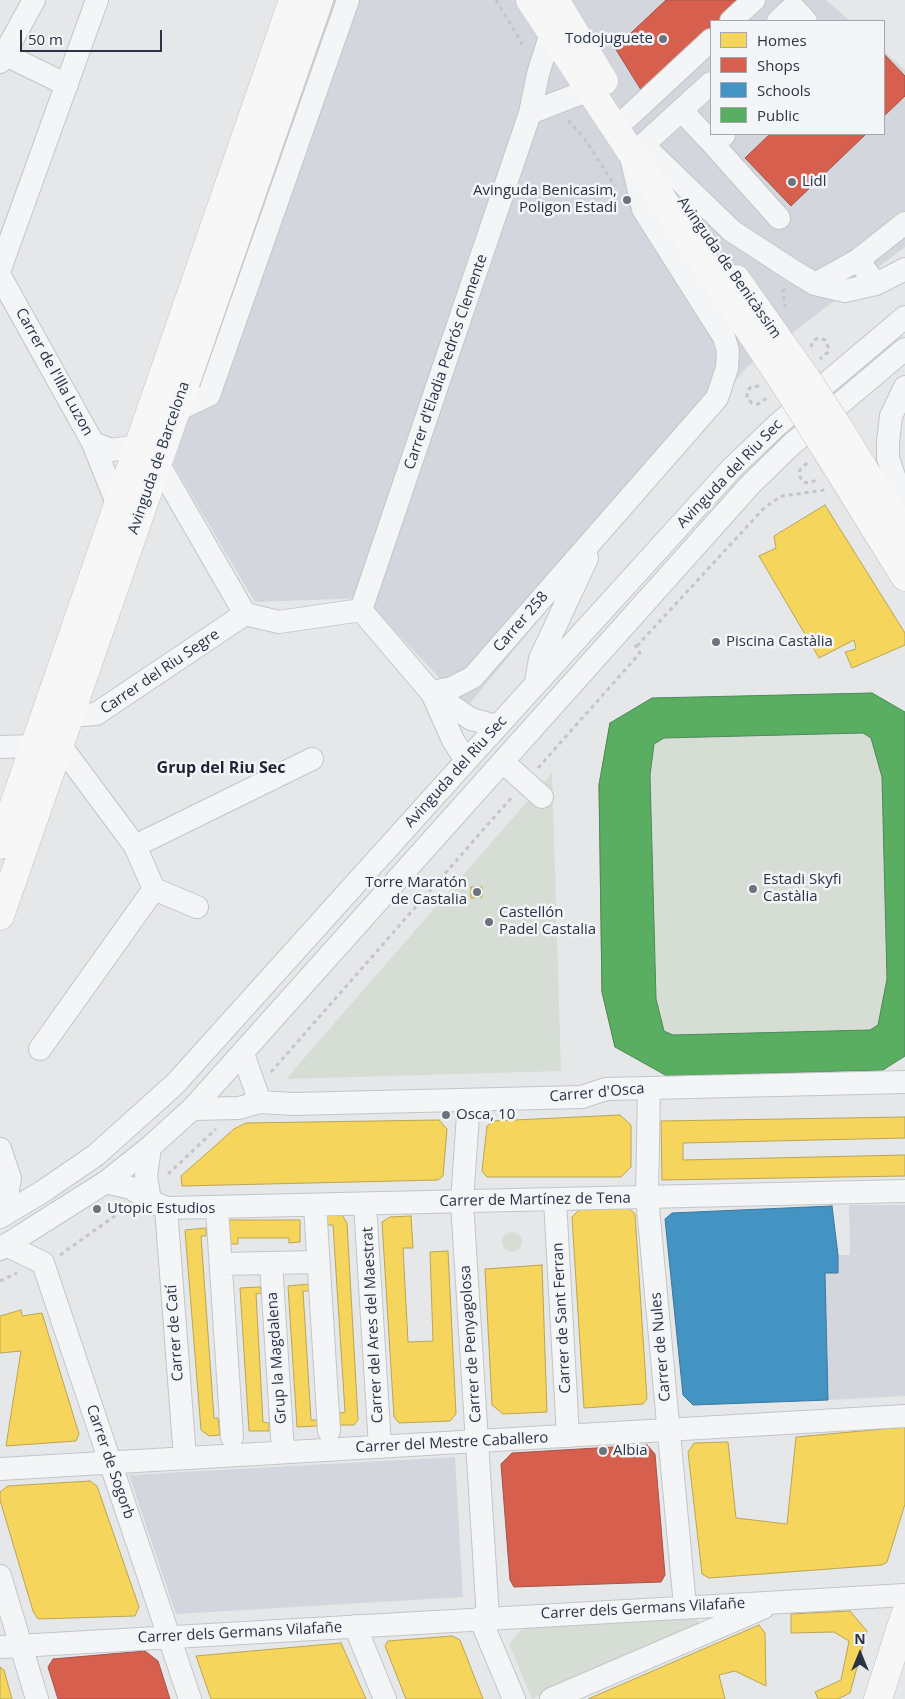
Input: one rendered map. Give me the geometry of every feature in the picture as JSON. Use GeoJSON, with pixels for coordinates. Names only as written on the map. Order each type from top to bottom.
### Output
{"type":"FeatureCollection","features":[{"type":"Feature","properties":{"kind":"main road","name":"Avinguda de Barcelona"},"geometry":{"type":"LineString","coordinates":[[0,845],[47,745],[70,716],[148,455],[293,0]]}},
{"type":"Feature","properties":{"kind":"main road","name":"Avinguda de Barcelona"},"geometry":{"type":"LineString","coordinates":[[0,916],[47,745],[118,506],[175,411],[319,0]]}},
{"type":"Feature","properties":{"kind":"main road","name":"Avinguda de Benicàssim"},"geometry":{"type":"LineString","coordinates":[[530,0],[589,90],[636,148],[794,380],[822,443],[905,577]]}},
{"type":"Feature","properties":{"kind":"main road","name":"Avinguda de Benicàssim"},"geometry":{"type":"LineString","coordinates":[[555,0],[626,118],[636,148]]}},
{"type":"Feature","properties":{"kind":"main road","name":"Avinguda de Benicàssim"},"geometry":{"type":"LineString","coordinates":[[822,443],[905,536]]}},
{"type":"Feature","properties":{"kind":"main road"},"geometry":{"type":"LineString","coordinates":[[878,1699],[905,1612]]}},
{"type":"Feature","properties":{"kind":"street"},"geometry":{"type":"LineString","coordinates":[[34,0],[1,56],[66,85]]}},
{"type":"Feature","properties":{"kind":"street"},"geometry":{"type":"LineString","coordinates":[[0,269],[97,0]]}},
{"type":"Feature","properties":{"kind":"street"},"geometry":{"type":"LineString","coordinates":[[175,411],[209,395],[348,0]]}},
{"type":"Feature","properties":{"kind":"street"},"geometry":{"type":"LineString","coordinates":[[732,20],[754,0]]}},
{"type":"Feature","properties":{"kind":"street"},"geometry":{"type":"LineString","coordinates":[[779,20],[793,8],[805,20]]}},
{"type":"Feature","properties":{"kind":"street","name":"Carrer d'Eladia Pedrós Clemente"},"geometry":{"type":"LineString","coordinates":[[361,610],[530,114],[538,74],[550,33]]}},
{"type":"Feature","properties":{"kind":"street"},"geometry":{"type":"LineString","coordinates":[[626,118],[710,41]]}},
{"type":"Feature","properties":{"kind":"street"},"geometry":{"type":"LineString","coordinates":[[710,84],[636,148],[732,230],[815,284],[845,291],[876,284],[905,268]]}},
{"type":"Feature","properties":{"kind":"street"},"geometry":{"type":"LineString","coordinates":[[530,114],[589,90]]}},
{"type":"Feature","properties":{"kind":"street"},"geometry":{"type":"LineString","coordinates":[[681,110],[710,132]]}},
{"type":"Feature","properties":{"kind":"street"},"geometry":{"type":"LineString","coordinates":[[719,139],[779,218]]}},
{"type":"Feature","properties":{"kind":"street","name":"Avinguda de Benicàssim"},"geometry":{"type":"LineString","coordinates":[[636,148],[643,209],[724,337],[728,351],[728,368]]}},
{"type":"Feature","properties":{"kind":"street"},"geometry":{"type":"LineString","coordinates":[[815,284],[858,260],[905,223]]}},
{"type":"Feature","properties":{"kind":"street"},"geometry":{"type":"LineString","coordinates":[[858,260],[876,284]]}},
{"type":"Feature","properties":{"kind":"street","name":"Carrer de l'Illa Luzon"},"geometry":{"type":"LineString","coordinates":[[0,276],[93,443],[118,506]]}},
{"type":"Feature","properties":{"kind":"street","name":"Avinguda del Riu Sec"},"geometry":{"type":"LineString","coordinates":[[2,1216],[42,1192],[96,1154],[176,1084],[497,726],[732,468],[777,425],[905,317]]}},
{"type":"Feature","properties":{"kind":"street","name":"Avinguda del Riu Sec"},"geometry":{"type":"LineString","coordinates":[[3,1247],[106,1182],[150,1147],[192,1109],[750,485],[791,445],[905,349]]}},
{"type":"Feature","properties":{"kind":"street","name":"Carrer 258"},"geometry":{"type":"LineString","coordinates":[[431,692],[452,688],[473,677],[717,398],[728,368]]}},
{"type":"Feature","properties":{"kind":"street"},"geometry":{"type":"LineString","coordinates":[[905,387],[891,416],[888,458],[905,500]]}},
{"type":"Feature","properties":{"kind":"street","name":"Carrer de l'Illa Luzon"},"geometry":{"type":"LineString","coordinates":[[93,443],[111,450],[148,455]]}},
{"type":"Feature","properties":{"kind":"street"},"geometry":{"type":"LineString","coordinates":[[148,455],[245,614],[279,622],[361,610],[431,692],[471,719],[497,726]]}},
{"type":"Feature","properties":{"kind":"street","name":"Carrer 258"},"geometry":{"type":"LineString","coordinates":[[535,684],[540,659],[599,532]]}},
{"type":"Feature","properties":{"kind":"street","name":"Carrer del Riu Segre"},"geometry":{"type":"LineString","coordinates":[[70,716],[96,714],[245,614]]}},
{"type":"Feature","properties":{"kind":"street"},"geometry":{"type":"LineString","coordinates":[[431,692],[453,740],[466,761]]}},
{"type":"Feature","properties":{"kind":"street"},"geometry":{"type":"LineString","coordinates":[[0,747],[47,745],[135,846],[154,889],[197,907]]}},
{"type":"Feature","properties":{"kind":"street"},"geometry":{"type":"LineString","coordinates":[[135,846],[312,759]]}},
{"type":"Feature","properties":{"kind":"street"},"geometry":{"type":"LineString","coordinates":[[503,762],[542,797]]}},
{"type":"Feature","properties":{"kind":"street"},"geometry":{"type":"LineString","coordinates":[[40,1050],[154,889]]}},
{"type":"Feature","properties":{"kind":"street"},"geometry":{"type":"LineString","coordinates":[[243,1054],[251,1100]]}},
{"type":"Feature","properties":{"kind":"street","name":"Carrer d'Osca"},"geometry":{"type":"LineString","coordinates":[[192,1109],[251,1100],[293,1104],[582,1097],[606,1089],[905,1082]]}},
{"type":"Feature","properties":{"kind":"street","name":"Carrer de Nules"},"geometry":{"type":"LineString","coordinates":[[649,1088],[647,1197],[686,1606]]}},
{"type":"Feature","properties":{"kind":"street","name":"Carrer de Penyagolosa"},"geometry":{"type":"LineString","coordinates":[[469,1100],[462,1202],[477,1441],[484,1618]]}},
{"type":"Feature","properties":{"kind":"street"},"geometry":{"type":"LineString","coordinates":[[150,1147],[146,1176],[152,1199]]}},
{"type":"Feature","properties":{"kind":"street"},"geometry":{"type":"LineString","coordinates":[[0,1149],[10,1178],[2,1216]]}},
{"type":"Feature","properties":{"kind":"street"},"geometry":{"type":"LineString","coordinates":[[10,1178],[42,1192]]}},
{"type":"Feature","properties":{"kind":"street"},"geometry":{"type":"LineString","coordinates":[[106,1182],[131,1188],[152,1199]]}},
{"type":"Feature","properties":{"kind":"street","name":"Carrer de Martínez de Tena"},"geometry":{"type":"LineString","coordinates":[[152,1199],[217,1208],[905,1191]]}},
{"type":"Feature","properties":{"kind":"street","name":"Carrer de Catí"},"geometry":{"type":"LineString","coordinates":[[152,1199],[185,1458]]}},
{"type":"Feature","properties":{"kind":"street","name":"Carrer de Sant Ferran"},"geometry":{"type":"LineString","coordinates":[[555,1200],[568,1436]]}},
{"type":"Feature","properties":{"kind":"street","name":"Carrer del Ares del Maestrat"},"geometry":{"type":"LineString","coordinates":[[365,1204],[380,1447]]}},
{"type":"Feature","properties":{"kind":"street"},"geometry":{"type":"LineString","coordinates":[[315,1205],[329,1430]]}},
{"type":"Feature","properties":{"kind":"street"},"geometry":{"type":"LineString","coordinates":[[217,1208],[232,1436]]}},
{"type":"Feature","properties":{"kind":"street"},"geometry":{"type":"LineString","coordinates":[[3,1247],[43,1263]]}},
{"type":"Feature","properties":{"kind":"street"},"geometry":{"type":"LineString","coordinates":[[221,1264],[318,1262]]}},
{"type":"Feature","properties":{"kind":"street","name":"Carrer de Sogorb"},"geometry":{"type":"LineString","coordinates":[[43,1263],[190,1699]]}},
{"type":"Feature","properties":{"kind":"street","name":"Grup la Magdalena"},"geometry":{"type":"LineString","coordinates":[[271,1263],[283,1452]]}},
{"type":"Feature","properties":{"kind":"street","name":"Carrer del Mestre Caballero"},"geometry":{"type":"LineString","coordinates":[[0,1469],[905,1416]]}},
{"type":"Feature","properties":{"kind":"street"},"geometry":{"type":"LineString","coordinates":[[0,1576],[10,1646],[36,1699]]}},
{"type":"Feature","properties":{"kind":"street","name":"Carrer dels Germans Vilafañe"},"geometry":{"type":"LineString","coordinates":[[551,1699],[775,1602]]}},
{"type":"Feature","properties":{"kind":"street","name":"Carrer dels Germans Vilafañe"},"geometry":{"type":"LineString","coordinates":[[10,1646],[775,1602],[905,1612]]}},
{"type":"Feature","properties":{"kind":"street"},"geometry":{"type":"LineString","coordinates":[[484,1618],[514,1699]]}},
{"type":"Feature","properties":{"kind":"street"},"geometry":{"type":"LineString","coordinates":[[355,1626],[385,1699]]}},
{"type":"Feature","properties":{"kind":"path"},"geometry":{"type":"LineString","coordinates":[[496,0],[538,74]]}},
{"type":"Feature","properties":{"kind":"path"},"geometry":{"type":"LineString","coordinates":[[557,103],[572,126],[584,138],[617,188]]}},
{"type":"Feature","properties":{"kind":"path"},"geometry":{"type":"LineString","coordinates":[[794,380],[751,387],[747,391],[747,398],[752,403],[758,404],[794,380],[828,352],[825,340],[818,338],[813,341],[794,380]]}},
{"type":"Feature","properties":{"kind":"path"},"geometry":{"type":"LineString","coordinates":[[817,474],[814,481],[809,483],[803,482],[799,475],[800,470],[822,443]]}},
{"type":"Feature","properties":{"kind":"path"},"geometry":{"type":"LineString","coordinates":[[637,646],[765,506],[782,496],[825,490]]}},
{"type":"Feature","properties":{"kind":"path"},"geometry":{"type":"LineString","coordinates":[[0,1281],[59,1255],[152,1199],[251,1100],[525,782],[640,653]]}},
{"type":"Feature","properties":{"kind":"shaded area"},"geometry":{"type":"Polygon","coordinates":[[[330,0],[826,0],[849,20],[710,20],[710,135],[885,135],[885,52],[905,70],[905,247],[746,368],[467,707],[364,598],[255,602],[173,464],[330,0]]]}},
{"type":"Feature","properties":{"kind":"shaded area","name":"Estadi Skyfi Castàlia"},"geometry":{"type":"Polygon","coordinates":[[[872,693],[905,712],[905,1056],[667,1076],[610,723],[652,698],[872,693]]]}},
{"type":"Feature","properties":{"kind":"shaded area","name":"Castellón Padel Castalia"},"geometry":{"type":"Polygon","coordinates":[[[552,773],[561,1071],[286,1079],[552,773]]]}},
{"type":"Feature","properties":{"kind":"shaded area"},"geometry":{"type":"Polygon","coordinates":[[[849,1205],[905,1205],[905,1396],[828,1400],[825,1273],[838,1273],[838,1255],[850,1255],[849,1205]]]}},
{"type":"Feature","properties":{"kind":"shaded area"},"geometry":{"type":"Polygon","coordinates":[[[512,1232],[519,1235],[522,1242],[519,1249],[512,1252],[505,1249],[502,1242],[505,1235],[512,1232]]]}},
{"type":"Feature","properties":{"kind":"shaded area"},"geometry":{"type":"Polygon","coordinates":[[[455,1457],[463,1597],[176,1614],[129,1475],[455,1457]]]}},
{"type":"Feature","properties":{"kind":"shaded area"},"geometry":{"type":"Polygon","coordinates":[[[697,1618],[699,1626],[532,1699],[509,1644],[523,1628],[697,1618]]]}},
{"type":"Feature","properties":{"kind":"building: Homes"},"geometry":{"type":"Polygon","coordinates":[[[825,505],[905,633],[905,645],[852,668],[845,652],[856,649],[854,640],[819,658],[759,556],[776,548],[774,536],[825,505]]]}},
{"type":"Feature","properties":{"kind":"building: Homes"},"geometry":{"type":"Polygon","coordinates":[[[610,723],[649,738],[641,791],[647,991],[656,1032],[615,1047],[602,992],[599,785],[610,723]]]}},
{"type":"Feature","properties":{"kind":"building: Homes","name":"Torre Maratón de Castalia"},"geometry":{"type":"Polygon","coordinates":[[[471,887],[482,887],[482,897],[471,898],[471,887]]]}},
{"type":"Feature","properties":{"kind":"building: Homes"},"geometry":{"type":"Polygon","coordinates":[[[620,1115],[631,1125],[631,1167],[621,1177],[487,1177],[482,1171],[487,1126],[494,1121],[620,1115]]]}},
{"type":"Feature","properties":{"kind":"building: Homes"},"geometry":{"type":"Polygon","coordinates":[[[905,1117],[905,1138],[683,1143],[683,1160],[905,1155],[905,1176],[662,1180],[661,1121],[905,1117]]]}},
{"type":"Feature","properties":{"kind":"building: Homes"},"geometry":{"type":"Polygon","coordinates":[[[439,1120],[447,1129],[443,1176],[438,1180],[182,1186],[181,1176],[234,1129],[246,1123],[439,1120]]]}},
{"type":"Feature","properties":{"kind":"building: Homes"},"geometry":{"type":"Polygon","coordinates":[[[626,1206],[635,1214],[647,1399],[643,1404],[584,1408],[572,1217],[580,1209],[626,1206]]]}},
{"type":"Feature","properties":{"kind":"building: Homes"},"geometry":{"type":"Polygon","coordinates":[[[324,1214],[342,1215],[347,1223],[358,1420],[354,1425],[337,1425],[335,1414],[345,1412],[333,1225],[324,1225],[324,1214]]]}},
{"type":"Feature","properties":{"kind":"building: Homes"},"geometry":{"type":"Polygon","coordinates":[[[411,1216],[413,1248],[403,1248],[408,1342],[433,1341],[430,1252],[448,1251],[456,1414],[450,1421],[399,1423],[394,1417],[382,1222],[390,1217],[411,1216]]]}},
{"type":"Feature","properties":{"kind":"building: Homes"},"geometry":{"type":"Polygon","coordinates":[[[227,1220],[300,1220],[300,1242],[289,1243],[289,1238],[238,1238],[238,1244],[227,1244],[227,1220]]]}},
{"type":"Feature","properties":{"kind":"building: Homes"},"geometry":{"type":"Polygon","coordinates":[[[206,1228],[206,1236],[201,1236],[214,1418],[218,1418],[220,1435],[209,1436],[201,1430],[185,1230],[206,1228]]]}},
{"type":"Feature","properties":{"kind":"building: Homes"},"geometry":{"type":"Polygon","coordinates":[[[542,1265],[547,1412],[503,1414],[492,1405],[485,1269],[542,1265]]]}},
{"type":"Feature","properties":{"kind":"building: Homes"},"geometry":{"type":"Polygon","coordinates":[[[309,1284],[309,1291],[303,1291],[311,1420],[318,1420],[318,1426],[297,1427],[288,1286],[309,1284]]]}},
{"type":"Feature","properties":{"kind":"building: Homes"},"geometry":{"type":"Polygon","coordinates":[[[260,1287],[262,1293],[256,1294],[263,1422],[269,1423],[269,1431],[249,1431],[240,1288],[260,1287]]]}},
{"type":"Feature","properties":{"kind":"building: Homes"},"geometry":{"type":"Polygon","coordinates":[[[21,1310],[22,1316],[42,1313],[79,1434],[76,1441],[6,1446],[21,1351],[0,1353],[0,1316],[21,1310]]]}},
{"type":"Feature","properties":{"kind":"building: Homes"},"geometry":{"type":"Polygon","coordinates":[[[905,1427],[905,1504],[887,1562],[882,1565],[709,1578],[702,1574],[688,1452],[694,1443],[728,1442],[736,1518],[787,1524],[796,1437],[905,1427]]]}},
{"type":"Feature","properties":{"kind":"building: Homes"},"geometry":{"type":"Polygon","coordinates":[[[90,1481],[97,1486],[139,1607],[135,1616],[38,1619],[33,1611],[0,1500],[0,1492],[8,1486],[90,1481]]]}},
{"type":"Feature","properties":{"kind":"building: Homes"},"geometry":{"type":"Polygon","coordinates":[[[850,1611],[867,1631],[850,1693],[838,1699],[818,1699],[815,1692],[841,1680],[849,1641],[834,1632],[791,1633],[791,1614],[850,1611]]]}},
{"type":"Feature","properties":{"kind":"building: Homes"},"geometry":{"type":"Polygon","coordinates":[[[759,1625],[765,1633],[766,1686],[735,1671],[719,1675],[725,1699],[588,1699],[759,1625]]]}},
{"type":"Feature","properties":{"kind":"building: Homes"},"geometry":{"type":"Polygon","coordinates":[[[452,1636],[460,1640],[483,1699],[406,1699],[385,1646],[388,1641],[452,1636]]]}},
{"type":"Feature","properties":{"kind":"building: Homes"},"geometry":{"type":"Polygon","coordinates":[[[341,1643],[366,1699],[211,1699],[196,1656],[341,1643]]]}},
{"type":"Feature","properties":{"kind":"building: Homes"},"geometry":{"type":"Polygon","coordinates":[[[0,1667],[4,1670],[12,1699],[0,1699],[0,1667]]]}},
{"type":"Feature","properties":{"kind":"building: Shops","name":"Todojuguete"},"geometry":{"type":"Polygon","coordinates":[[[666,0],[739,0],[722,20],[710,20],[710,31],[643,93],[615,48],[666,0]]]}},
{"type":"Feature","properties":{"kind":"building: Shops"},"geometry":{"type":"Polygon","coordinates":[[[885,55],[905,76],[905,96],[885,115],[885,55]]]}},
{"type":"Feature","properties":{"kind":"building: Shops","name":"Lidl"},"geometry":{"type":"Polygon","coordinates":[[[769,135],[865,135],[791,206],[745,158],[769,135]]]}},
{"type":"Feature","properties":{"kind":"building: Shops"},"geometry":{"type":"Polygon","coordinates":[[[647,1445],[655,1454],[665,1575],[661,1582],[514,1587],[510,1580],[501,1464],[512,1453],[647,1445]]]}},
{"type":"Feature","properties":{"kind":"building: Shops"},"geometry":{"type":"Polygon","coordinates":[[[145,1651],[158,1661],[170,1699],[58,1699],[48,1667],[53,1659],[145,1651]]]}},
{"type":"Feature","properties":{"kind":"building: Schools"},"geometry":{"type":"Polygon","coordinates":[[[832,1206],[838,1255],[838,1273],[825,1273],[828,1400],[693,1405],[683,1395],[665,1219],[672,1213],[832,1206]]]}},
{"type":"Feature","properties":{"kind":"building: Public"},"geometry":{"type":"Polygon","coordinates":[[[872,693],[905,712],[905,1056],[883,1070],[667,1076],[615,1047],[602,992],[599,785],[610,723],[652,698],[872,693]],[[863,733],[664,738],[654,744],[650,775],[656,999],[664,1031],[673,1035],[870,1030],[878,1025],[887,979],[882,777],[871,738],[863,733]]]}},
{"type":"Feature","properties":{"kind":"place","name":"Todojuguete"},"geometry":{"type":"Point","coordinates":[663,39]}},
{"type":"Feature","properties":{"kind":"place","name":"Lidl"},"geometry":{"type":"Point","coordinates":[792,182]}},
{"type":"Feature","properties":{"kind":"place","name":"Avinguda Benicasim, Poligon Estadi"},"geometry":{"type":"Point","coordinates":[627,200]}},
{"type":"Feature","properties":{"kind":"place","name":"Piscina Castàlia"},"geometry":{"type":"Point","coordinates":[716,642]}},
{"type":"Feature","properties":{"kind":"place","name":"Estadi Skyfi Castàlia"},"geometry":{"type":"Point","coordinates":[753,889]}},
{"type":"Feature","properties":{"kind":"place","name":"Torre Maratón de Castalia"},"geometry":{"type":"Point","coordinates":[477,892]}},
{"type":"Feature","properties":{"kind":"place","name":"Castellón Padel Castalia"},"geometry":{"type":"Point","coordinates":[489,922]}},
{"type":"Feature","properties":{"kind":"place","name":"Osca, 10"},"geometry":{"type":"Point","coordinates":[446,1115]}},
{"type":"Feature","properties":{"kind":"place","name":"Utopic Estudios"},"geometry":{"type":"Point","coordinates":[97,1209]}},
{"type":"Feature","properties":{"kind":"place","name":"Albia"},"geometry":{"type":"Point","coordinates":[603,1451]}},
{"type":"Feature","properties":{"kind":"district","name":"Grup del Riu Sec"},"geometry":{"type":"Point","coordinates":[221,768]}}]}
